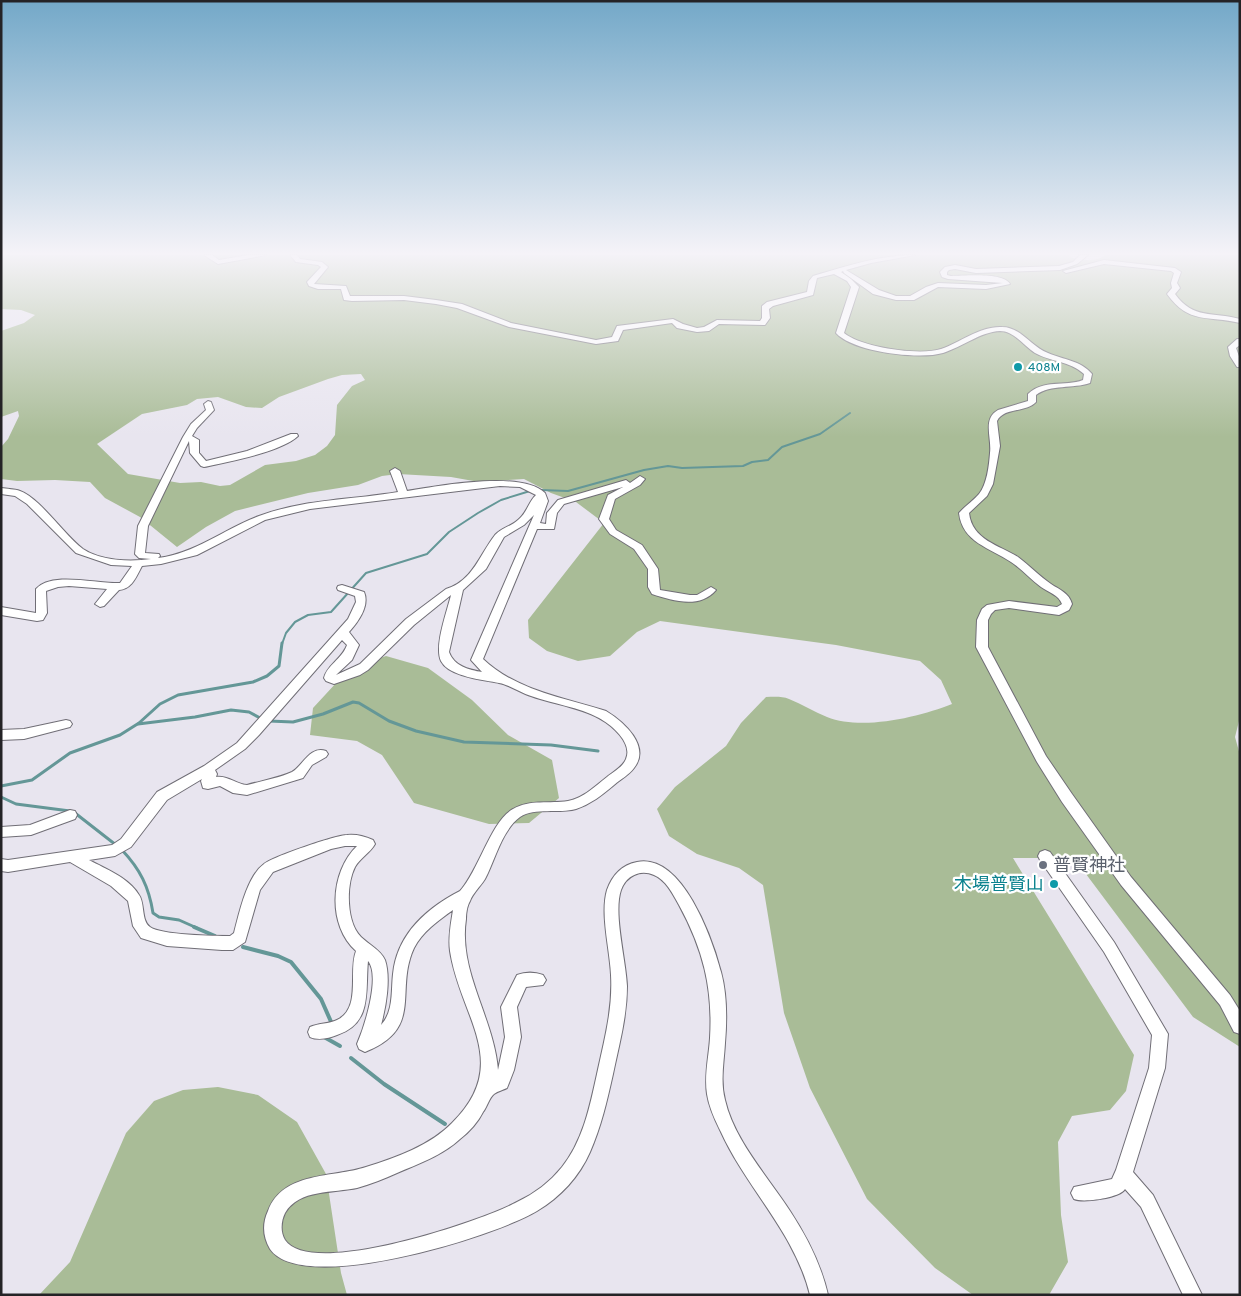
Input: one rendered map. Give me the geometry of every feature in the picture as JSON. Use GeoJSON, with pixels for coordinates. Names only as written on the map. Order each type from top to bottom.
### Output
{"type":"FeatureCollection","features":[{"type":"Feature","properties":{"kind":"street"},"geometry":{"type":"LineString","coordinates":[[484,315],[509,325],[596,342],[615,339],[620,328],[673,321],[680,326],[697,330],[706,329],[717,322],[762,323],[766,315]]}},
{"type":"Feature","properties":{"kind":"street"},"geometry":{"type":"LineString","coordinates":[[846,315],[840,333],[842,337],[855,342],[924,354],[946,349],[992,330],[1005,329],[1015,333],[1036,351],[1076,363],[1088,374],[1087,381],[1078,385],[1037,389],[1032,394],[1032,402],[1027,407],[999,413],[994,417],[992,423],[996,442],[988,484],[983,495],[964,513],[963,521],[967,528],[981,541],[1014,558],[1044,584],[1062,595],[1067,604],[1059,612],[1004,604],[989,608],[982,628],[982,647],[1041,759],[1067,798],[1126,882],[1225,1000],[1240,1028]]}},
{"type":"Feature","properties":{"kind":"street"},"geometry":{"type":"LineString","coordinates":[[1200,315],[1240,320]]}},
{"type":"Feature","properties":{"kind":"street"},"geometry":{"type":"LineString","coordinates":[[1240,341],[1232,347],[1234,356],[1240,365]]}},
{"type":"Feature","properties":{"kind":"street"},"geometry":{"type":"LineString","coordinates":[[183,555],[143,556],[140,554],[143,526],[187,437],[194,426],[210,410],[208,404]]}},
{"type":"Feature","properties":{"kind":"street"},"geometry":{"type":"LineString","coordinates":[[187,437],[195,440],[194,453],[204,464],[279,444],[294,436]]}},
{"type":"Feature","properties":{"kind":"street"},"geometry":{"type":"LineString","coordinates":[[394,470],[403,493]]}},
{"type":"Feature","properties":{"kind":"street"},"geometry":{"type":"LineString","coordinates":[[534,526],[551,526],[550,515],[561,502],[640,479],[637,483],[611,497],[604,519],[613,532],[638,547],[653,569],[656,592],[667,596],[694,598],[700,597],[711,590]]}},
{"type":"Feature","properties":{"kind":"street"},"geometry":{"type":"LineString","coordinates":[[1,490],[18,493],[80,550],[112,561],[139,563],[160,562],[183,555],[208,546],[262,519],[300,506],[506,483],[526,486],[540,493],[543,501],[477,660],[483,668],[504,681]]}},
{"type":"Feature","properties":{"kind":"street"},"geometry":{"type":"LineString","coordinates":[[342,633],[352,645],[348,657],[331,673],[330,678],[334,680],[364,667],[410,622],[450,591],[458,589],[482,567],[500,535],[521,523],[531,512],[540,493]]}},
{"type":"Feature","properties":{"kind":"street"},"geometry":{"type":"LineString","coordinates":[[1,611],[40,616],[42,613],[41,589],[49,585],[123,586],[130,579],[139,563]]}},
{"type":"Feature","properties":{"kind":"street"},"geometry":{"type":"LineString","coordinates":[[100,604],[115,587]]}},
{"type":"Feature","properties":{"kind":"street"},"geometry":{"type":"LineString","coordinates":[[1,865],[73,857],[121,847],[162,796],[208,769],[241,746],[353,621],[361,602],[360,594],[348,589]]}},
{"type":"Feature","properties":{"kind":"street"},"geometry":{"type":"LineString","coordinates":[[73,857],[116,882],[134,898],[140,926],[146,933],[167,939],[233,943],[240,937],[254,888],[268,868],[329,844],[346,840],[361,841],[368,844],[355,857],[348,868],[343,891],[346,922],[350,934],[378,962],[380,994],[370,1033],[365,1044],[377,1039],[396,1020],[401,965],[409,944],[429,921],[472,888],[502,828],[515,814],[524,809],[578,804],[628,767],[633,760],[633,750],[630,741],[616,722],[602,714],[504,681],[466,673],[447,662],[443,652],[458,589]]}},
{"type":"Feature","properties":{"kind":"street"},"geometry":{"type":"LineString","coordinates":[[1,735],[31,732],[66,724]]}},
{"type":"Feature","properties":{"kind":"street"},"geometry":{"type":"LineString","coordinates":[[208,769],[211,774],[207,781],[208,784],[224,782],[238,789],[247,790],[298,775],[308,762],[322,754]]}},
{"type":"Feature","properties":{"kind":"street"},"geometry":{"type":"LineString","coordinates":[[1,832],[31,830],[70,815]]}},
{"type":"Feature","properties":{"kind":"street"},"geometry":{"type":"LineString","coordinates":[[1045,856],[1109,948],[1160,1034],[1157,1068],[1124,1174],[1116,1187],[1080,1193]]}},
{"type":"Feature","properties":{"kind":"street"},"geometry":{"type":"LineString","coordinates":[[464,896],[457,946],[465,983],[491,1056],[491,1075],[484,1096],[454,1134],[417,1154],[360,1178],[301,1189],[288,1196],[279,1206],[274,1217],[272,1228],[277,1245],[287,1255],[298,1260],[347,1260],[407,1251],[493,1225],[550,1192],[580,1157],[602,1089],[612,1045],[620,986],[612,901],[615,887],[622,876],[633,869],[648,867],[666,875],[676,886],[700,934],[714,975],[718,1031],[715,1082],[717,1103],[728,1133],[751,1171],[795,1234],[817,1282],[819,1295]]}},
{"type":"Feature","properties":{"kind":"street"},"geometry":{"type":"LineString","coordinates":[[316,1032],[335,1028],[346,1023],[352,1017],[360,993],[359,959],[364,948]]}},
{"type":"Feature","properties":{"kind":"street"},"geometry":{"type":"LineString","coordinates":[[487,1089],[501,1082],[506,1070],[513,1037],[509,1007],[522,980],[538,980]]}},
{"type":"Feature","properties":{"kind":"street"},"geometry":{"type":"LineString","coordinates":[[1124,1174],[1147,1202],[1193,1295]]}},
{"type":"Feature","properties":{"kind":"green space"},"geometry":{"type":"Polygon","coordinates":[[[34,315],[1240,315],[1240,717],[1235,737],[1240,755],[1240,1047],[1193,1017],[1074,858],[1013,858],[1134,1055],[1126,1091],[1110,1110],[1072,1116],[1058,1142],[1061,1215],[1068,1262],[1049,1295],[973,1295],[935,1268],[867,1199],[810,1088],[784,1013],[763,885],[739,868],[697,854],[669,836],[657,809],[675,787],[726,746],[741,723],[766,697],[786,698],[822,715],[841,721],[857,723],[890,721],[907,718],[952,704],[941,680],[920,661],[836,645],[660,621],[637,632],[610,656],[578,661],[547,651],[529,638],[528,620],[604,523],[576,502],[551,493],[524,479],[479,482],[451,477],[398,474],[382,476],[358,485],[308,493],[235,511],[206,527],[177,547],[140,517],[105,498],[90,482],[1,479],[1,447],[8,439],[19,416],[18,411],[1,417],[1,331],[24,323],[34,315]],[[361,374],[342,375],[328,379],[279,397],[262,408],[246,407],[218,397],[197,399],[187,405],[142,414],[97,444],[128,474],[180,483],[201,482],[220,486],[230,485],[265,465],[296,461],[315,455],[327,446],[335,435],[337,405],[352,386],[365,380],[361,374]]]}},
{"type":"Feature","properties":{"kind":"green space"},"geometry":{"type":"Polygon","coordinates":[[[386,656],[428,668],[472,700],[508,735],[552,760],[559,798],[529,823],[489,824],[414,803],[382,755],[357,741],[310,735],[313,708],[349,669],[386,656]]]}},
{"type":"Feature","properties":{"kind":"green space"},"geometry":{"type":"Polygon","coordinates":[[[218,1087],[258,1095],[297,1122],[326,1174],[341,1273],[347,1295],[39,1295],[70,1262],[126,1133],[154,1101],[183,1090],[218,1087]]]}},
{"type":"Feature","properties":{"kind":"waterway"},"geometry":{"type":"LineString","coordinates":[[541,490],[568,491],[644,470],[668,466],[682,468],[743,466],[752,462],[768,460],[782,447],[820,434],[850,413]]}},
{"type":"Feature","properties":{"kind":"waterway"},"geometry":{"type":"LineString","coordinates":[[282,644],[286,633],[295,622],[308,615],[331,612],[366,573],[427,554],[449,532],[478,513],[501,500],[530,491]]}},
{"type":"Feature","properties":{"kind":"waterway"},"geometry":{"type":"LineString","coordinates":[[1,786],[32,780],[70,753],[120,735],[139,723],[160,704],[178,695],[253,682],[267,676],[279,666],[282,643]]}},
{"type":"Feature","properties":{"kind":"waterway"},"geometry":{"type":"LineString","coordinates":[[269,721],[293,722],[323,714],[353,702],[359,703],[389,721],[416,731],[464,742],[551,745],[598,751]]}},
{"type":"Feature","properties":{"kind":"waterway"},"geometry":{"type":"LineString","coordinates":[[138,724],[195,717],[231,710],[249,712],[262,719]]}},
{"type":"Feature","properties":{"kind":"waterway"},"geometry":{"type":"LineString","coordinates":[[1,797],[16,804],[70,811]]}},
{"type":"Feature","properties":{"kind":"waterway"},"geometry":{"type":"LineString","coordinates":[[75,813],[116,845]]}},
{"type":"Feature","properties":{"kind":"waterway"},"geometry":{"type":"LineString","coordinates":[[122,850],[134,864],[143,879],[153,913],[159,917],[179,920],[197,928]]}},
{"type":"Feature","properties":{"kind":"waterway"},"geometry":{"type":"LineString","coordinates":[[194,927],[215,936]]}},
{"type":"Feature","properties":{"kind":"waterway"},"geometry":{"type":"LineString","coordinates":[[243,947],[278,956],[291,962],[321,999],[332,1024]]}},
{"type":"Feature","properties":{"kind":"waterway"},"geometry":{"type":"LineString","coordinates":[[324,1037],[340,1046]]}},
{"type":"Feature","properties":{"kind":"waterway"},"geometry":{"type":"LineString","coordinates":[[351,1058],[384,1084],[445,1124]]}},
{"type":"Feature","properties":{"kind":"place","name":"408M"},"geometry":{"type":"Point","coordinates":[1018,367]}},
{"type":"Feature","properties":{"kind":"place","name":"普賢神社"},"geometry":{"type":"Point","coordinates":[1043,865]}},
{"type":"Feature","properties":{"kind":"place","name":"木場普賢山"},"geometry":{"type":"Point","coordinates":[1054,884]}}]}
